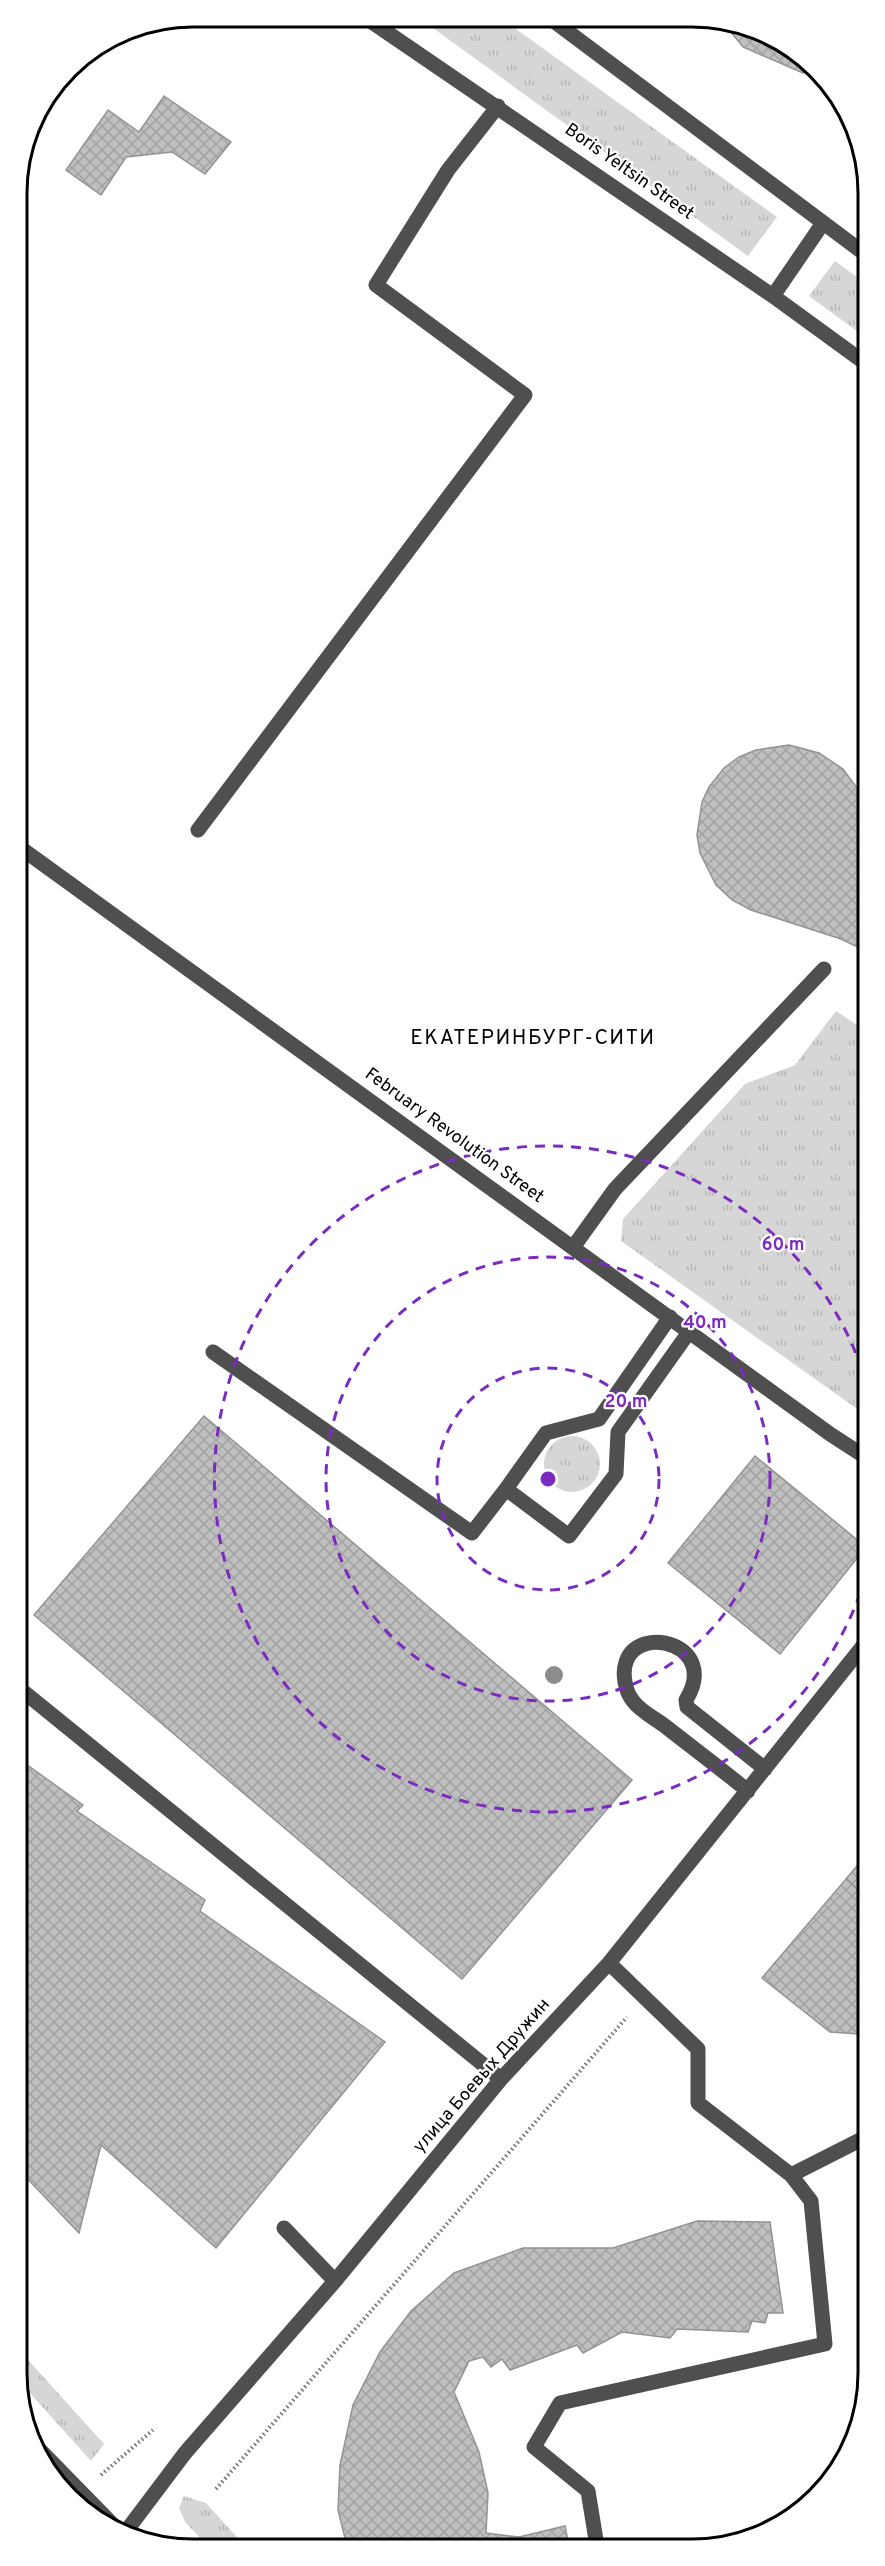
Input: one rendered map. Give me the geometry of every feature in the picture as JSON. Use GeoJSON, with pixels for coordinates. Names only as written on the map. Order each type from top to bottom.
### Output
{"type":"FeatureCollection","features":[{"type":"Feature","properties":{"kind":"street","name":"Boris Yeltsin Street"},"geometry":{"type":"LineString","coordinates":[[380,27],[498,105],[858,358]]}},
{"type":"Feature","properties":{"kind":"street"},"geometry":{"type":"LineString","coordinates":[[562,27],[858,249]]}},
{"type":"Feature","properties":{"kind":"street"},"geometry":{"type":"LineString","coordinates":[[198,830],[525,396],[376,285],[448,170],[498,105]]}},
{"type":"Feature","properties":{"kind":"street"},"geometry":{"type":"LineString","coordinates":[[773,296],[823,223]]}},
{"type":"Feature","properties":{"kind":"street","name":"February Revolution Street"},"geometry":{"type":"LineString","coordinates":[[27,852],[858,1452]]}},
{"type":"Feature","properties":{"kind":"street"},"geometry":{"type":"LineString","coordinates":[[574,1246],[615,1189],[824,969]]}},
{"type":"Feature","properties":{"kind":"street"},"geometry":{"type":"LineString","coordinates":[[213,1352],[472,1533],[546,1433],[599,1419],[670,1317]]}},
{"type":"Feature","properties":{"kind":"street"},"geometry":{"type":"LineString","coordinates":[[506,1489],[569,1536],[616,1474],[618,1432],[689,1332]]}},
{"type":"Feature","properties":{"kind":"street"},"geometry":{"type":"LineString","coordinates":[[748,1791],[633,1701],[623,1676],[626,1660],[638,1646],[651,1642],[668,1644],[684,1651],[693,1663],[696,1677],[694,1687],[686,1700],[687,1707],[765,1769]]}},
{"type":"Feature","properties":{"kind":"street","name":"улица Боевых Дружин"},"geometry":{"type":"LineString","coordinates":[[129,2526],[185,2453],[335,2281],[501,2079],[609,1963],[858,1652]]}},
{"type":"Feature","properties":{"kind":"street"},"geometry":{"type":"LineString","coordinates":[[27,1694],[501,2079]]}},
{"type":"Feature","properties":{"kind":"street"},"geometry":{"type":"LineString","coordinates":[[596,2539],[588,2491],[534,2447],[560,2403],[825,2344],[811,2201],[791,2175],[698,2103],[698,2049],[609,1963]]}},
{"type":"Feature","properties":{"kind":"street"},"geometry":{"type":"LineString","coordinates":[[791,2175],[858,2141]]}},
{"type":"Feature","properties":{"kind":"street"},"geometry":{"type":"LineString","coordinates":[[284,2228],[335,2281]]}},
{"type":"Feature","properties":{"kind":"street"},"geometry":{"type":"LineString","coordinates":[[57,2468],[96,2508]]}},
{"type":"Feature","properties":{"kind":"path"},"geometry":{"type":"LineString","coordinates":[[216,2489],[643,1998]]}},
{"type":"Feature","properties":{"kind":"path"},"geometry":{"type":"LineString","coordinates":[[81,2493],[153,2430]]}},
{"type":"Feature","properties":{"kind":"green space"},"geometry":{"type":"Polygon","coordinates":[[[431,27],[513,27],[777,217],[748,256],[431,27]]]}},
{"type":"Feature","properties":{"kind":"green space"},"geometry":{"type":"Polygon","coordinates":[[[835,261],[858,278],[858,332],[809,296],[835,261]]]}},
{"type":"Feature","properties":{"kind":"green space"},"geometry":{"type":"Polygon","coordinates":[[[836,1011],[858,1026],[858,1410],[621,1241],[623,1219],[745,1084],[795,1065],[836,1011]]]}},
{"type":"Feature","properties":{"kind":"green space"},"geometry":{"type":"Polygon","coordinates":[[[566,1436],[578,1436],[588,1440],[596,1448],[600,1464],[596,1480],[588,1488],[578,1492],[566,1492],[556,1488],[548,1480],[544,1470],[544,1458],[548,1448],[556,1440],[566,1436]]]}},
{"type":"Feature","properties":{"kind":"green space"},"geometry":{"type":"Polygon","coordinates":[[[27,2359],[104,2444],[91,2461],[28,2391],[27,2359]]]}},
{"type":"Feature","properties":{"kind":"green space"},"geometry":{"type":"Polygon","coordinates":[[[184,2496],[206,2503],[239,2539],[201,2539],[185,2522],[179,2508],[184,2496]]]}},
{"type":"Feature","properties":{"kind":"building"},"geometry":{"type":"Polygon","coordinates":[[[731,32],[775,49],[805,73],[803,73],[743,47],[731,32]]]}},
{"type":"Feature","properties":{"kind":"building"},"geometry":{"type":"Polygon","coordinates":[[[164,96],[231,142],[205,174],[172,152],[126,157],[101,195],[66,170],[108,110],[139,132],[164,96]]]}},
{"type":"Feature","properties":{"kind":"building"},"geometry":{"type":"Polygon","coordinates":[[[789,745],[819,753],[843,769],[858,789],[858,947],[841,939],[751,910],[732,900],[716,885],[700,853],[697,835],[702,802],[709,787],[724,768],[739,757],[756,750],[789,745]]]}},
{"type":"Feature","properties":{"kind":"building"},"geometry":{"type":"Polygon","coordinates":[[[204,1416],[632,1780],[462,1979],[34,1615],[204,1416]]]}},
{"type":"Feature","properties":{"kind":"building"},"geometry":{"type":"Polygon","coordinates":[[[755,1456],[858,1540],[858,1557],[780,1654],[668,1563],[755,1456]]]}},
{"type":"Feature","properties":{"kind":"building"},"geometry":{"type":"Polygon","coordinates":[[[27,1765],[83,1805],[77,1811],[205,1900],[200,1911],[385,2042],[216,2248],[101,2145],[79,2233],[27,2178],[27,1765]]]}},
{"type":"Feature","properties":{"kind":"building"},"geometry":{"type":"Polygon","coordinates":[[[858,1865],[858,1890],[846,1879],[858,1865]]]}},
{"type":"Feature","properties":{"kind":"building"},"geometry":{"type":"Polygon","coordinates":[[[846,1879],[858,1890],[858,2034],[830,2032],[762,1978],[846,1879]]]}},
{"type":"Feature","properties":{"kind":"building"},"geometry":{"type":"Polygon","coordinates":[[[697,2221],[770,2222],[783,2313],[768,2313],[765,2323],[752,2321],[748,2332],[677,2329],[670,2338],[622,2332],[583,2353],[577,2345],[510,2370],[502,2359],[491,2367],[483,2357],[469,2361],[454,2392],[479,2452],[488,2493],[486,2533],[519,2537],[565,2526],[568,2539],[345,2539],[338,2510],[340,2465],[353,2405],[380,2352],[411,2311],[454,2273],[523,2248],[613,2248],[697,2221]]]}},
{"type":"Feature","properties":{"kind":"district","name":"ЕКАТЕРИНБУРГ-СИТИ"},"geometry":{"type":"Point","coordinates":[533,1038]}}]}
